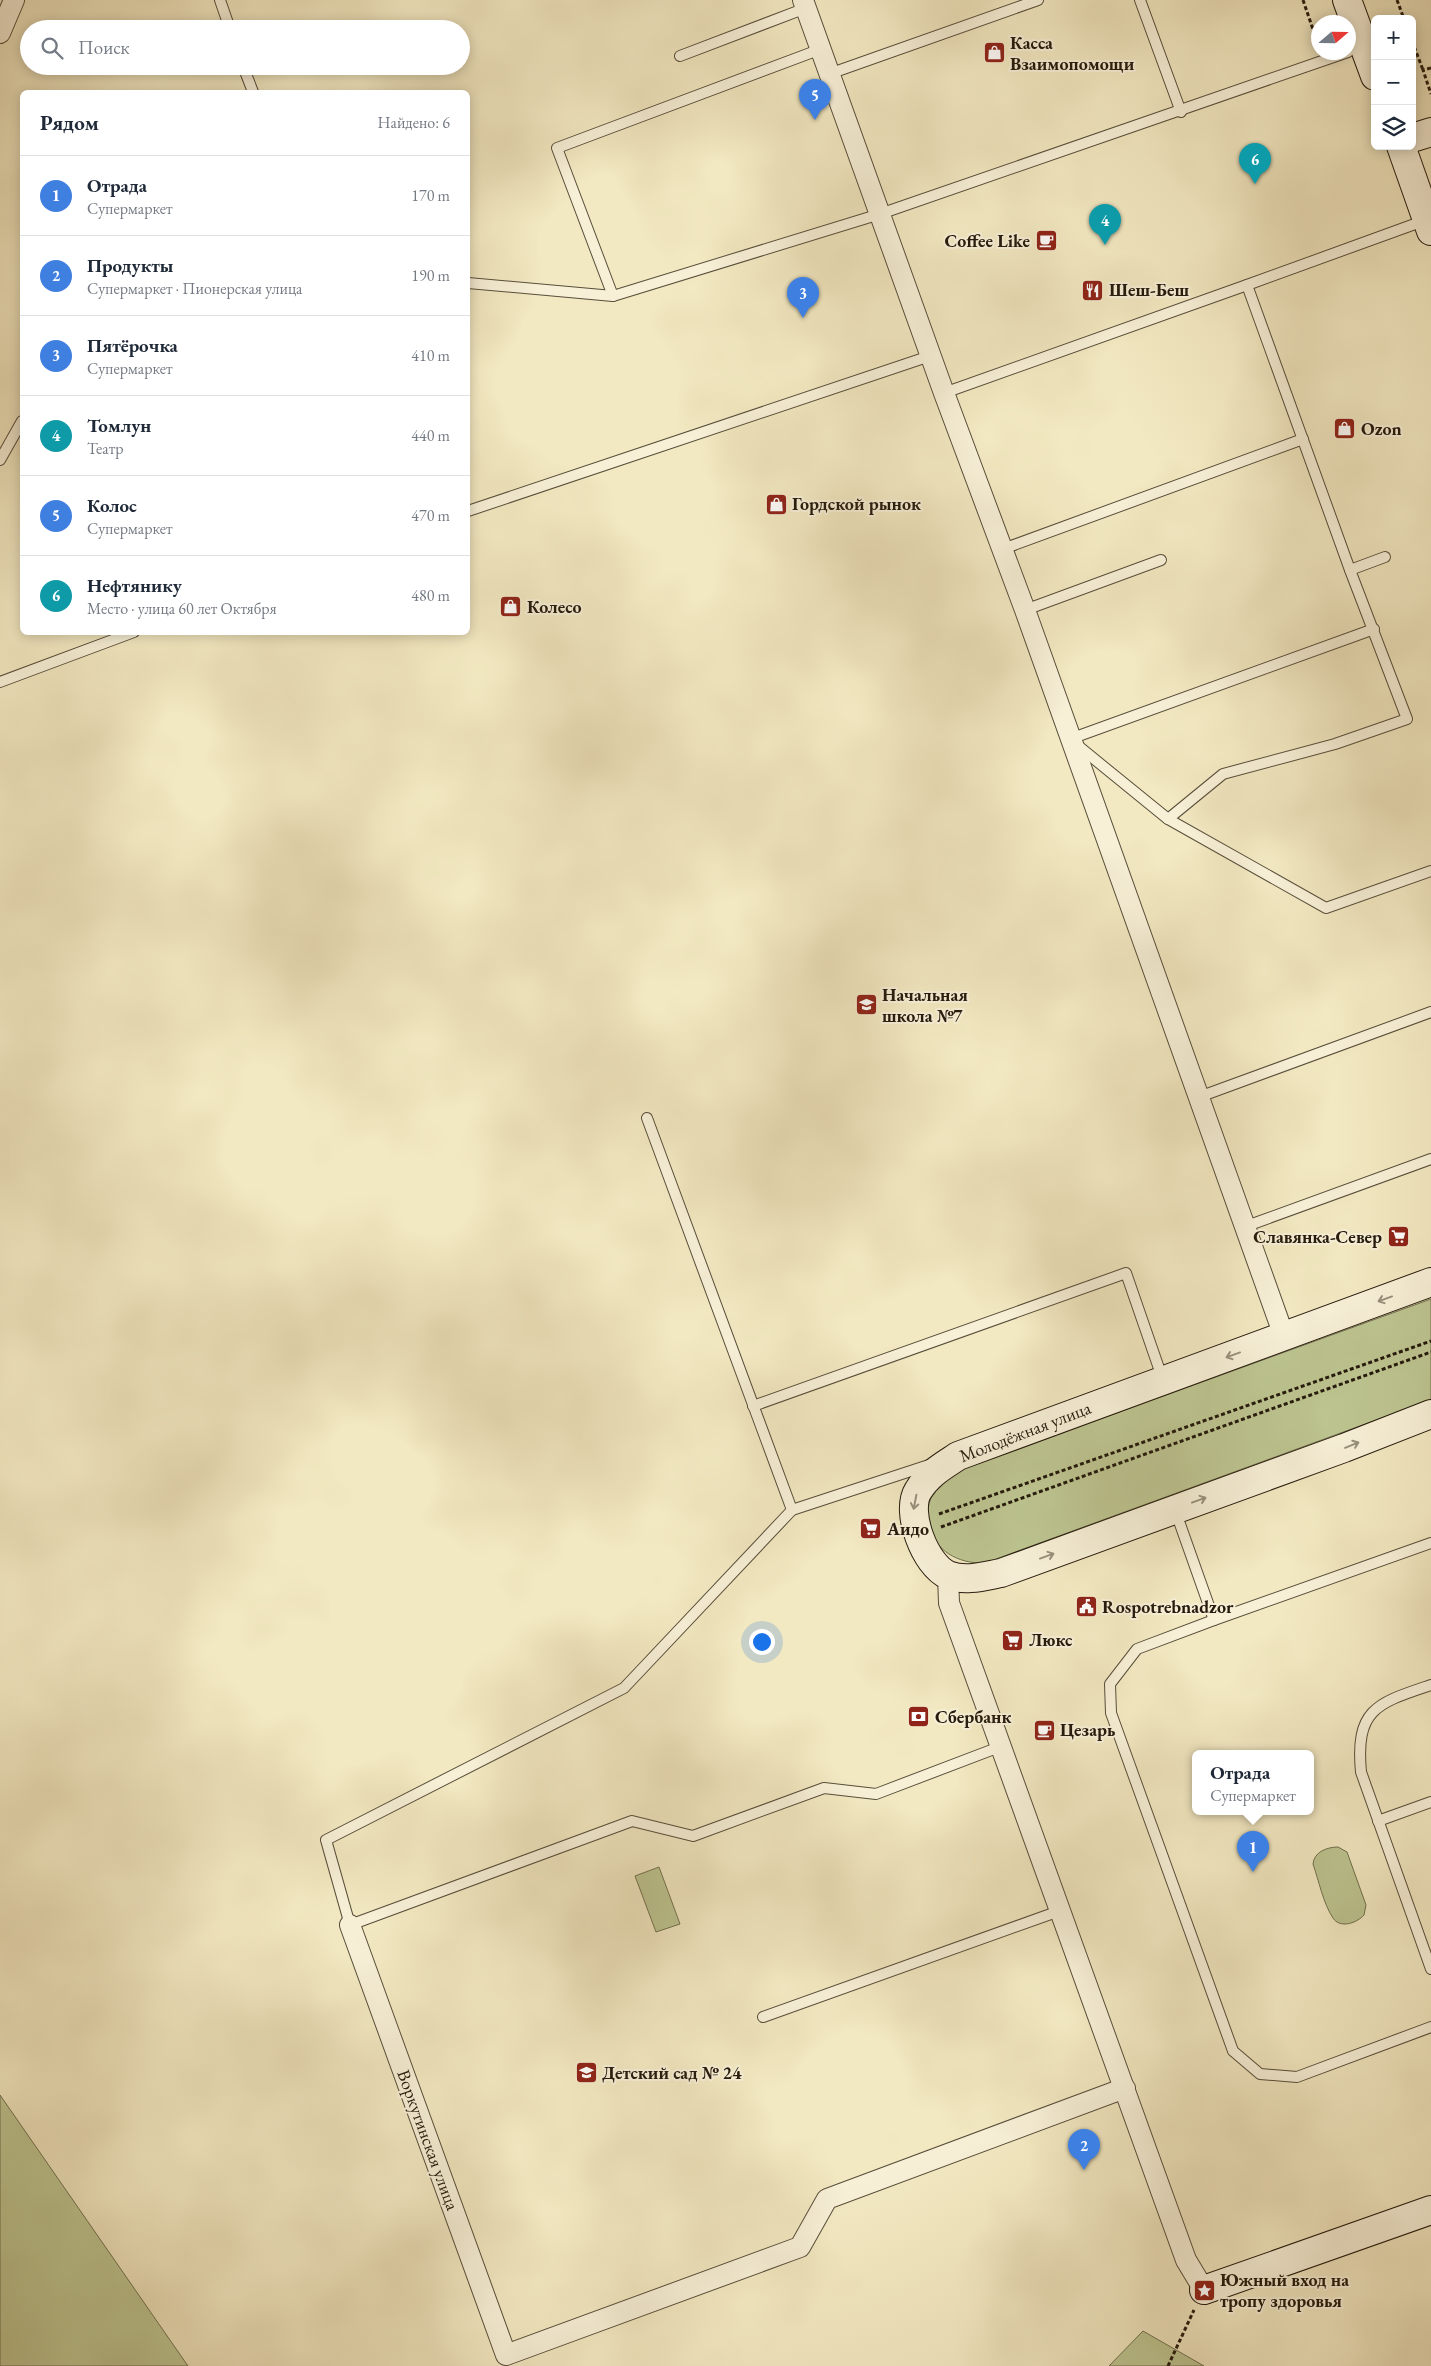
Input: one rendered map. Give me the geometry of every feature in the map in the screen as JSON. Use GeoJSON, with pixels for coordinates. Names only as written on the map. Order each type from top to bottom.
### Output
{"type":"FeatureCollection","features":[{"type":"Feature","properties":{"kind":"main road"},"geometry":{"type":"LineString","coordinates":[[1347,0],[1349,15]]}},
{"type":"Feature","properties":{"kind":"main road"},"geometry":{"type":"LineString","coordinates":[[1356,53],[1371,71]]}},
{"type":"Feature","properties":{"kind":"main road"},"geometry":{"type":"LineString","coordinates":[[1416,137],[1431,132]]}},
{"type":"Feature","properties":{"kind":"main road"},"geometry":{"type":"LineString","coordinates":[[1402,150],[1429,225]]}},
{"type":"Feature","properties":{"kind":"main road","name":"Молодёжная улица"},"geometry":{"type":"LineString","coordinates":[[948,1575],[930,1559],[919,1535],[913,1510],[917,1492],[932,1473],[958,1456],[1431,1282]]}},
{"type":"Feature","properties":{"kind":"main road"},"geometry":{"type":"LineString","coordinates":[[948,1575],[969,1578],[1001,1573],[1344,1448],[1431,1414]]}},
{"type":"Feature","properties":{"kind":"main road"},"geometry":{"type":"LineString","coordinates":[[1204,2290],[1431,2210]]}},
{"type":"Feature","properties":{"kind":"street"},"geometry":{"type":"LineString","coordinates":[[0,33],[14,0]]}},
{"type":"Feature","properties":{"kind":"street"},"geometry":{"type":"LineString","coordinates":[[805,3],[930,356],[1025,610],[1284,1336]]}},
{"type":"Feature","properties":{"kind":"street"},"geometry":{"type":"LineString","coordinates":[[948,1575],[949,1603],[1062,1910],[1186,2260],[1204,2290]]}},
{"type":"Feature","properties":{"kind":"street","name":"Воркутинская улица"},"geometry":{"type":"LineString","coordinates":[[350,1925],[506,2355],[800,2247],[827,2199],[1125,2088]]}},
{"type":"Feature","properties":{"kind":"lane"},"geometry":{"type":"LineString","coordinates":[[220,0],[227,20]]}},
{"type":"Feature","properties":{"kind":"lane"},"geometry":{"type":"LineString","coordinates":[[829,74],[1038,0]]}},
{"type":"Feature","properties":{"kind":"lane"},"geometry":{"type":"LineString","coordinates":[[1140,0],[1181,112]]}},
{"type":"Feature","properties":{"kind":"lane"},"geometry":{"type":"LineString","coordinates":[[680,56],[805,3]]}},
{"type":"Feature","properties":{"kind":"lane"},"geometry":{"type":"LineString","coordinates":[[613,296],[557,148],[821,49]]}},
{"type":"Feature","properties":{"kind":"lane"},"geometry":{"type":"LineString","coordinates":[[470,283],[613,296],[880,214],[1328,60]]}},
{"type":"Feature","properties":{"kind":"lane"},"geometry":{"type":"LineString","coordinates":[[246,75],[252,90]]}},
{"type":"Feature","properties":{"kind":"lane"},"geometry":{"type":"LineString","coordinates":[[944,393],[1247,285],[1429,225]]}},
{"type":"Feature","properties":{"kind":"lane"},"geometry":{"type":"LineString","coordinates":[[1168,819],[1223,774],[1335,744],[1407,719],[1350,570],[1247,285]]}},
{"type":"Feature","properties":{"kind":"lane"},"geometry":{"type":"LineString","coordinates":[[470,510],[930,356]]}},
{"type":"Feature","properties":{"kind":"lane"},"geometry":{"type":"LineString","coordinates":[[0,460],[20,425]]}},
{"type":"Feature","properties":{"kind":"lane"},"geometry":{"type":"LineString","coordinates":[[1003,549],[1303,439]]}},
{"type":"Feature","properties":{"kind":"lane"},"geometry":{"type":"LineString","coordinates":[[1350,570],[1385,557]]}},
{"type":"Feature","properties":{"kind":"lane"},"geometry":{"type":"LineString","coordinates":[[1025,610],[1161,560]]}},
{"type":"Feature","properties":{"kind":"lane"},"geometry":{"type":"LineString","coordinates":[[1070,740],[1374,629]]}},
{"type":"Feature","properties":{"kind":"lane"},"geometry":{"type":"LineString","coordinates":[[0,682],[126,635]]}},
{"type":"Feature","properties":{"kind":"lane"},"geometry":{"type":"LineString","coordinates":[[1070,740],[1168,819],[1326,908],[1431,871]]}},
{"type":"Feature","properties":{"kind":"lane"},"geometry":{"type":"LineString","coordinates":[[1199,1097],[1431,1012]]}},
{"type":"Feature","properties":{"kind":"lane"},"geometry":{"type":"LineString","coordinates":[[647,1118],[792,1510]]}},
{"type":"Feature","properties":{"kind":"lane"},"geometry":{"type":"LineString","coordinates":[[1244,1227],[1431,1159]]}},
{"type":"Feature","properties":{"kind":"lane"},"geometry":{"type":"LineString","coordinates":[[753,1406],[1126,1273],[1163,1381]]}},
{"type":"Feature","properties":{"kind":"lane"},"geometry":{"type":"LineString","coordinates":[[958,1456],[792,1510],[624,1688],[326,1840],[350,1925],[632,1822],[693,1836],[824,1788],[876,1794],[1002,1746]]}},
{"type":"Feature","properties":{"kind":"lane"},"geometry":{"type":"LineString","coordinates":[[1174,1509],[1214,1620]]}},
{"type":"Feature","properties":{"kind":"lane"},"geometry":{"type":"LineString","coordinates":[[1431,1544],[1137,1649],[1110,1684],[1111,1713],[1233,2051],[1260,2074],[1297,2077],[1431,2027]]}},
{"type":"Feature","properties":{"kind":"lane"},"geometry":{"type":"LineString","coordinates":[[1431,1685],[1388,1700],[1374,1709],[1364,1725],[1359,1740],[1361,1772],[1431,1969]]}},
{"type":"Feature","properties":{"kind":"lane"},"geometry":{"type":"LineString","coordinates":[[1378,1821],[1431,1802]]}},
{"type":"Feature","properties":{"kind":"lane"},"geometry":{"type":"LineString","coordinates":[[763,2017],[1062,1910]]}},
{"type":"Feature","properties":{"kind":"path"},"geometry":{"type":"LineString","coordinates":[[1303,0],[1311,23]]}},
{"type":"Feature","properties":{"kind":"path"},"geometry":{"type":"LineString","coordinates":[[1397,0],[1403,15]]}},
{"type":"Feature","properties":{"kind":"path"},"geometry":{"type":"LineString","coordinates":[[1416,52],[1431,94]]}},
{"type":"Feature","properties":{"kind":"path"},"geometry":{"type":"LineString","coordinates":[[1423,70],[1431,68]]}},
{"type":"Feature","properties":{"kind":"path"},"geometry":{"type":"LineString","coordinates":[[936,1514],[1431,1341]]}},
{"type":"Feature","properties":{"kind":"path"},"geometry":{"type":"LineString","coordinates":[[919,1535],[1431,1352]]}},
{"type":"Feature","properties":{"kind":"path"},"geometry":{"type":"LineString","coordinates":[[1168,2366],[1204,2290]]}},
{"type":"Feature","properties":{"kind":"green space"},"geometry":{"type":"Polygon","coordinates":[[[1431,1299],[1431,1400],[985,1563],[965,1561],[949,1554],[937,1543],[930,1530],[927,1515],[930,1500],[939,1485],[954,1472],[1431,1299]]]}},
{"type":"Feature","properties":{"kind":"green space"},"geometry":{"type":"Polygon","coordinates":[[[1338,1847],[1347,1852],[1366,1905],[1364,1915],[1348,1924],[1340,1923],[1333,1918],[1324,1899],[1313,1864],[1318,1853],[1338,1847]]]}},
{"type":"Feature","properties":{"kind":"green space"},"geometry":{"type":"Polygon","coordinates":[[[659,1867],[680,1924],[656,1932],[635,1876],[659,1867]]]}},
{"type":"Feature","properties":{"kind":"green space"},"geometry":{"type":"Polygon","coordinates":[[[0,2095],[188,2366],[0,2366],[0,2095]]]}},
{"type":"Feature","properties":{"kind":"green space"},"geometry":{"type":"Polygon","coordinates":[[[1143,2331],[1204,2366],[1109,2366],[1143,2331]]]}},
{"type":"Feature","properties":{"kind":"place","name":"Касса Взаимопомощи"},"geometry":{"type":"Point","coordinates":[994,53]}},
{"type":"Feature","properties":{"kind":"place","name":"Колос"},"geometry":{"type":"Point","coordinates":[815,120]}},
{"type":"Feature","properties":{"kind":"place","name":"Нефтянику"},"geometry":{"type":"Point","coordinates":[1255,184]}},
{"type":"Feature","properties":{"kind":"place","name":"Coffee Like"},"geometry":{"type":"Point","coordinates":[1046,241]}},
{"type":"Feature","properties":{"kind":"place","name":"Томлун"},"geometry":{"type":"Point","coordinates":[1105,245]}},
{"type":"Feature","properties":{"kind":"place","name":"Шеш-Беш"},"geometry":{"type":"Point","coordinates":[1093,290]}},
{"type":"Feature","properties":{"kind":"place","name":"Пятёрочка"},"geometry":{"type":"Point","coordinates":[803,318]}},
{"type":"Feature","properties":{"kind":"place","name":"Ozon"},"geometry":{"type":"Point","coordinates":[1345,429]}},
{"type":"Feature","properties":{"kind":"place","name":"Гордской рынок"},"geometry":{"type":"Point","coordinates":[776,504]}},
{"type":"Feature","properties":{"kind":"place","name":"Колесо"},"geometry":{"type":"Point","coordinates":[511,607]}},
{"type":"Feature","properties":{"kind":"place","name":"Начальная школа №7"},"geometry":{"type":"Point","coordinates":[866,1005]}},
{"type":"Feature","properties":{"kind":"place","name":"Славянка-Север"},"geometry":{"type":"Point","coordinates":[1398,1237]}},
{"type":"Feature","properties":{"kind":"place","name":"Аидо"},"geometry":{"type":"Point","coordinates":[871,1529]}},
{"type":"Feature","properties":{"kind":"place","name":"Rospotrebnadzor"},"geometry":{"type":"Point","coordinates":[1086,1607]}},
{"type":"Feature","properties":{"kind":"place","name":"Люкс"},"geometry":{"type":"Point","coordinates":[1013,1640]}},
{"type":"Feature","properties":{"kind":"place","name":"Сбербанк"},"geometry":{"type":"Point","coordinates":[919,1717]}},
{"type":"Feature","properties":{"kind":"place","name":"Цезарь"},"geometry":{"type":"Point","coordinates":[1044,1730]}},
{"type":"Feature","properties":{"kind":"place","name":"Отрада"},"geometry":{"type":"Point","coordinates":[1253,1872]}},
{"type":"Feature","properties":{"kind":"place","name":"Детский сад № 24"},"geometry":{"type":"Point","coordinates":[586,2073]}},
{"type":"Feature","properties":{"kind":"place","name":"Продукты"},"geometry":{"type":"Point","coordinates":[1084,2170]}},
{"type":"Feature","properties":{"kind":"place","name":"Южный вход на тропу здоровья"},"geometry":{"type":"Point","coordinates":[1204,2290]}}]}
